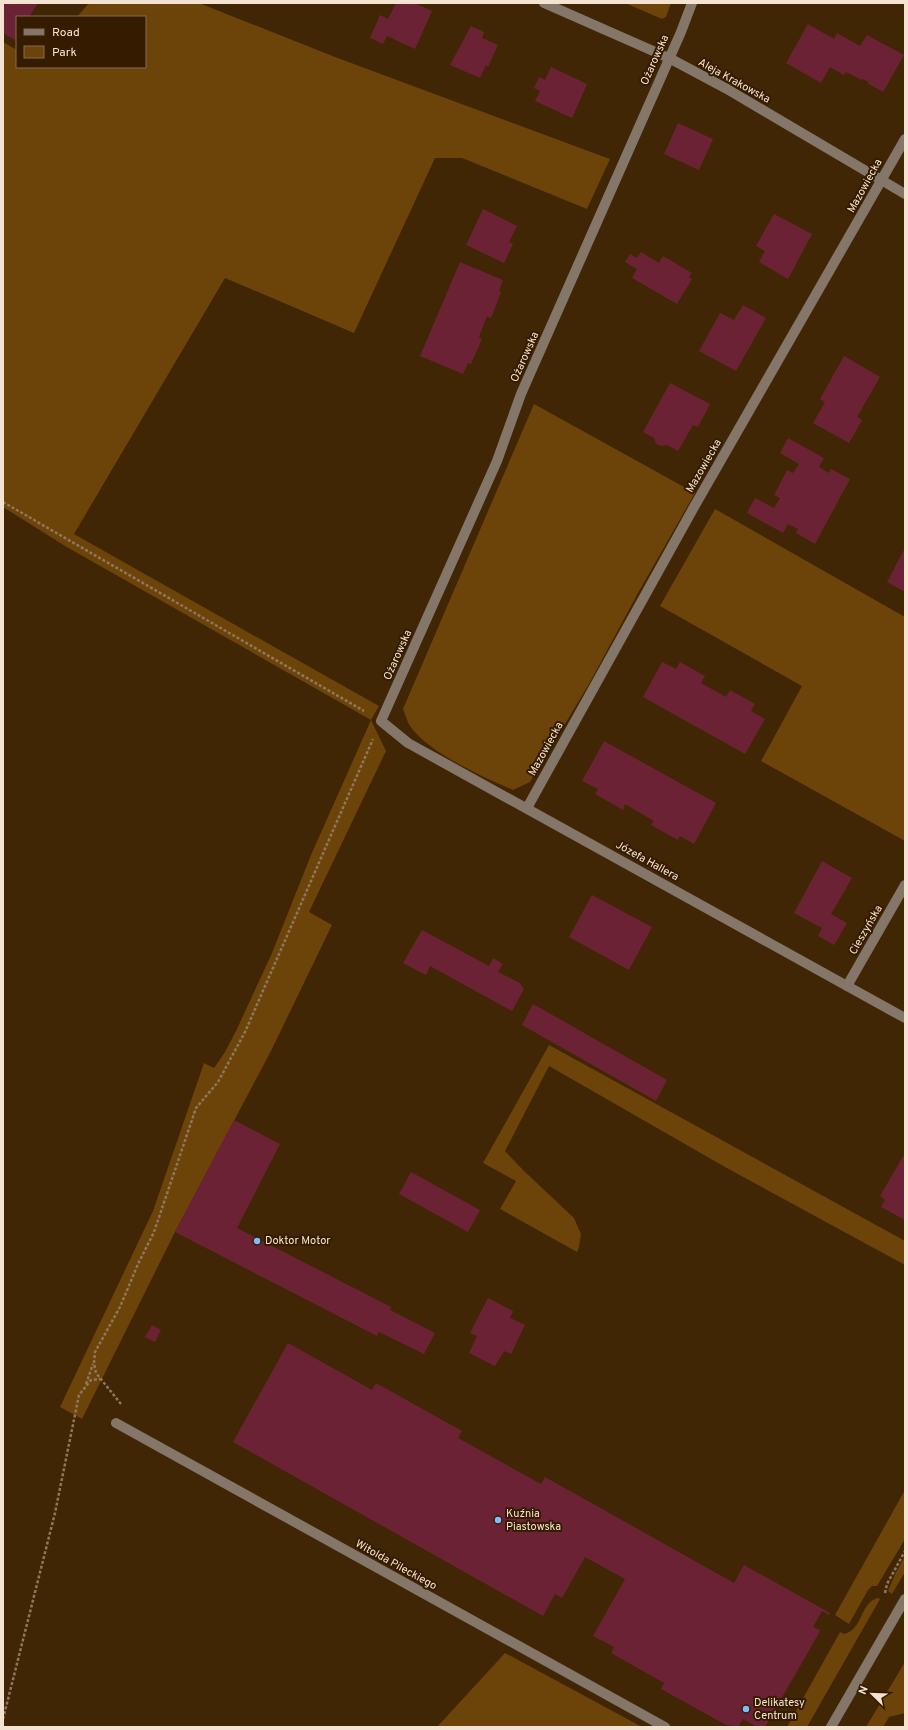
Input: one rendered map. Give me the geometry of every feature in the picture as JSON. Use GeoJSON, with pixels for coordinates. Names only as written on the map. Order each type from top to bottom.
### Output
{"type":"FeatureCollection","features":[{"type":"Feature","properties":{"kind":"street","name":"Aleja Krakowska"},"geometry":{"type":"LineString","coordinates":[[544,3],[669,58],[727,89],[905,194]]}},
{"type":"Feature","properties":{"kind":"street","name":"Ożarowska"},"geometry":{"type":"LineString","coordinates":[[381,721],[497,461],[521,394],[692,3]]}},
{"type":"Feature","properties":{"kind":"street","name":"Mazowiecka"},"geometry":{"type":"LineString","coordinates":[[527,808],[694,507],[905,139]]}},
{"type":"Feature","properties":{"kind":"street","name":"Józefa Hallera"},"geometry":{"type":"LineString","coordinates":[[381,721],[408,743],[905,1018]]}},
{"type":"Feature","properties":{"kind":"street","name":"Cieszyńska"},"geometry":{"type":"LineString","coordinates":[[848,986],[905,885]]}},
{"type":"Feature","properties":{"kind":"street","name":"Witolda Pileckiego"},"geometry":{"type":"LineString","coordinates":[[116,1423],[665,1727]]}},
{"type":"Feature","properties":{"kind":"street"},"geometry":{"type":"LineString","coordinates":[[831,1727],[905,1599]]}},
{"type":"Feature","properties":{"kind":"path"},"geometry":{"type":"LineString","coordinates":[[3,502],[381,721],[245,1032],[218,1082],[196,1108],[154,1232],[138,1264],[120,1307],[96,1352],[94,1363],[86,1384],[79,1395],[74,1412],[55,1513],[3,1719]]}},
{"type":"Feature","properties":{"kind":"path"},"geometry":{"type":"LineString","coordinates":[[94,1363],[101,1379],[116,1400],[126,1409]]}},
{"type":"Feature","properties":{"kind":"path"},"geometry":{"type":"LineString","coordinates":[[86,1384],[91,1380],[101,1379]]}},
{"type":"Feature","properties":{"kind":"path"},"geometry":{"type":"LineString","coordinates":[[885,1595],[887,1584],[905,1551]]}},
{"type":"Feature","properties":{"kind":"green space"},"geometry":{"type":"Polygon","coordinates":[[[89,3],[199,3],[335,57],[610,159],[587,209],[462,158],[435,158],[354,333],[225,278],[74,534],[379,706],[371,720],[65,546],[3,507],[3,42],[16,49],[16,68],[146,68],[146,16],[78,16],[89,3]]]}},
{"type":"Feature","properties":{"kind":"green space"},"geometry":{"type":"Polygon","coordinates":[[[625,3],[671,3],[666,17],[662,19],[625,3]]]}},
{"type":"Feature","properties":{"kind":"green space"},"geometry":{"type":"Polygon","coordinates":[[[534,404],[695,493],[638,593],[589,684],[530,782],[513,790],[457,763],[430,746],[410,726],[403,709],[534,404]]]}},
{"type":"Feature","properties":{"kind":"green space"},"geometry":{"type":"Polygon","coordinates":[[[715,509],[905,617],[905,841],[761,761],[802,686],[660,606],[715,509]]]}},
{"type":"Feature","properties":{"kind":"green space"},"geometry":{"type":"Polygon","coordinates":[[[371,720],[386,751],[309,912],[332,925],[272,1049],[175,1232],[82,1419],[60,1407],[153,1211],[204,1063],[214,1068],[225,1052],[236,1031],[272,953],[311,855],[371,720]]]}},
{"type":"Feature","properties":{"kind":"green space"},"geometry":{"type":"Polygon","coordinates":[[[549,1045],[905,1241],[905,1265],[725,1167],[549,1066],[505,1151],[574,1218],[581,1234],[577,1252],[500,1209],[516,1181],[483,1163],[549,1045]]]}},
{"type":"Feature","properties":{"kind":"green space"},"geometry":{"type":"Polygon","coordinates":[[[905,1490],[905,1539],[877,1586],[872,1586],[868,1590],[849,1624],[835,1615],[905,1490]]]}},
{"type":"Feature","properties":{"kind":"green space"},"geometry":{"type":"Polygon","coordinates":[[[905,1556],[905,1572],[892,1594],[888,1591],[905,1556]]]}},
{"type":"Feature","properties":{"kind":"green space"},"geometry":{"type":"Polygon","coordinates":[[[878,1598],[880,1599],[807,1727],[787,1727],[840,1632],[844,1634],[855,1627],[864,1610],[872,1601],[878,1598]]]}},
{"type":"Feature","properties":{"kind":"green space"},"geometry":{"type":"Polygon","coordinates":[[[505,1653],[642,1727],[437,1727],[505,1653]]]}},
{"type":"Feature","properties":{"kind":"green space"},"geometry":{"type":"Polygon","coordinates":[[[905,1662],[905,1713],[889,1717],[883,1727],[866,1727],[905,1662]]]}},
{"type":"Feature","properties":{"kind":"building"},"geometry":{"type":"Polygon","coordinates":[[[3,3],[38,3],[30,16],[16,16],[15,40],[3,33],[3,3]]]}},
{"type":"Feature","properties":{"kind":"building"},"geometry":{"type":"Polygon","coordinates":[[[396,3],[414,3],[432,11],[415,49],[387,36],[383,44],[370,38],[380,15],[388,19],[396,3]]]}},
{"type":"Feature","properties":{"kind":"building"},"geometry":{"type":"Polygon","coordinates":[[[808,24],[834,39],[837,33],[860,46],[867,35],[904,55],[883,92],[863,79],[862,80],[846,72],[844,75],[830,67],[821,83],[786,63],[808,24]]]}},
{"type":"Feature","properties":{"kind":"building"},"geometry":{"type":"Polygon","coordinates":[[[471,26],[484,32],[482,38],[498,45],[488,67],[486,65],[480,78],[450,65],[471,26]]]}},
{"type":"Feature","properties":{"kind":"building"},"geometry":{"type":"Polygon","coordinates":[[[551,67],[587,84],[572,118],[535,101],[540,91],[534,88],[539,77],[545,80],[551,67]]]}},
{"type":"Feature","properties":{"kind":"building"},"geometry":{"type":"Polygon","coordinates":[[[678,123],[713,139],[699,170],[664,154],[678,123]]]}},
{"type":"Feature","properties":{"kind":"building"},"geometry":{"type":"Polygon","coordinates":[[[483,209],[517,226],[509,242],[513,244],[504,263],[466,245],[483,209]]]}},
{"type":"Feature","properties":{"kind":"building"},"geometry":{"type":"Polygon","coordinates":[[[774,214],[812,234],[788,279],[759,262],[765,251],[756,246],[774,214]]]}},
{"type":"Feature","properties":{"kind":"building"},"geometry":{"type":"Polygon","coordinates":[[[641,252],[659,263],[663,256],[692,273],[689,277],[692,279],[677,304],[632,278],[637,269],[625,262],[630,254],[637,258],[641,252]]]}},
{"type":"Feature","properties":{"kind":"building"},"geometry":{"type":"Polygon","coordinates":[[[460,262],[503,280],[499,291],[501,292],[491,318],[487,316],[479,337],[482,339],[471,364],[468,363],[463,374],[420,356],[460,262]]]}},
{"type":"Feature","properties":{"kind":"building"},"geometry":{"type":"Polygon","coordinates":[[[743,305],[766,318],[736,371],[699,351],[720,313],[734,320],[743,305]]]}},
{"type":"Feature","properties":{"kind":"building"},"geometry":{"type":"Polygon","coordinates":[[[844,356],[880,377],[857,417],[862,420],[849,443],[813,423],[825,402],[820,399],[844,356]]]}},
{"type":"Feature","properties":{"kind":"building"},"geometry":{"type":"Polygon","coordinates":[[[670,383],[710,404],[698,427],[693,425],[678,451],[667,445],[661,446],[656,444],[654,438],[643,432],[670,383]]]}},
{"type":"Feature","properties":{"kind":"building"},"geometry":{"type":"Polygon","coordinates":[[[788,438],[824,458],[819,467],[829,473],[831,469],[850,479],[815,544],[796,533],[798,529],[788,524],[783,533],[747,513],[755,498],[774,508],[780,498],[774,495],[787,470],[793,473],[799,464],[780,453],[788,438]]]}},
{"type":"Feature","properties":{"kind":"building"},"geometry":{"type":"Polygon","coordinates":[[[905,548],[905,592],[887,582],[905,548]]]}},
{"type":"Feature","properties":{"kind":"building"},"geometry":{"type":"Polygon","coordinates":[[[662,662],[676,669],[680,662],[705,676],[701,683],[726,697],[730,690],[755,704],[751,711],[765,719],[745,754],[643,697],[662,662]]]}},
{"type":"Feature","properties":{"kind":"building"},"geometry":{"type":"Polygon","coordinates":[[[604,741],[716,803],[694,844],[680,836],[678,840],[651,825],[654,821],[625,804],[623,810],[595,794],[598,789],[582,781],[604,741]]]}},
{"type":"Feature","properties":{"kind":"building"},"geometry":{"type":"Polygon","coordinates":[[[822,861],[852,878],[831,914],[847,923],[834,945],[818,936],[822,928],[794,913],[822,861]]]}},
{"type":"Feature","properties":{"kind":"building"},"geometry":{"type":"Polygon","coordinates":[[[592,895],[652,927],[629,970],[569,937],[592,895]]]}},
{"type":"Feature","properties":{"kind":"building"},"geometry":{"type":"Polygon","coordinates":[[[422,930],[489,966],[493,958],[503,964],[498,972],[520,983],[524,989],[512,1011],[430,966],[426,975],[403,963],[422,930]]]}},
{"type":"Feature","properties":{"kind":"building"},"geometry":{"type":"Polygon","coordinates":[[[533,1004],[667,1080],[656,1101],[522,1025],[533,1004]]]}},
{"type":"Feature","properties":{"kind":"building"},"geometry":{"type":"Polygon","coordinates":[[[234,1120],[280,1144],[237,1228],[391,1307],[390,1310],[435,1333],[424,1354],[379,1332],[377,1336],[175,1232],[234,1120]]]}},
{"type":"Feature","properties":{"kind":"building"},"geometry":{"type":"Polygon","coordinates":[[[905,1153],[905,1220],[881,1207],[885,1200],[880,1196],[905,1153]]]}},
{"type":"Feature","properties":{"kind":"building"},"geometry":{"type":"Polygon","coordinates":[[[411,1172],[480,1210],[468,1232],[399,1194],[411,1172]]]}},
{"type":"Feature","properties":{"kind":"building"},"geometry":{"type":"Polygon","coordinates":[[[488,1298],[513,1311],[510,1318],[525,1325],[511,1354],[504,1351],[495,1366],[469,1353],[477,1336],[470,1333],[488,1298]]]}},
{"type":"Feature","properties":{"kind":"building"},"geometry":{"type":"Polygon","coordinates":[[[152,1325],[161,1330],[155,1342],[145,1337],[152,1325]]]}},
{"type":"Feature","properties":{"kind":"building","name":"Kuźnia Piastowska"},"geometry":{"type":"Polygon","coordinates":[[[288,1343],[372,1390],[376,1383],[462,1431],[458,1438],[541,1484],[545,1477],[734,1583],[744,1565],[830,1613],[829,1615],[822,1611],[813,1627],[820,1630],[819,1633],[765,1727],[757,1727],[743,1719],[738,1727],[726,1725],[661,1689],[664,1683],[611,1653],[614,1647],[593,1636],[625,1579],[585,1557],[562,1598],[555,1594],[543,1616],[233,1442],[288,1343]]]}},
{"type":"Feature","properties":{"kind":"place","name":"Doktor Motor"},"geometry":{"type":"Point","coordinates":[257,1241]}},
{"type":"Feature","properties":{"kind":"place","name":"Kuźnia Piastowska"},"geometry":{"type":"Point","coordinates":[498,1520]}},
{"type":"Feature","properties":{"kind":"place","name":"Delikatesy Centrum"},"geometry":{"type":"Point","coordinates":[746,1709]}}]}
